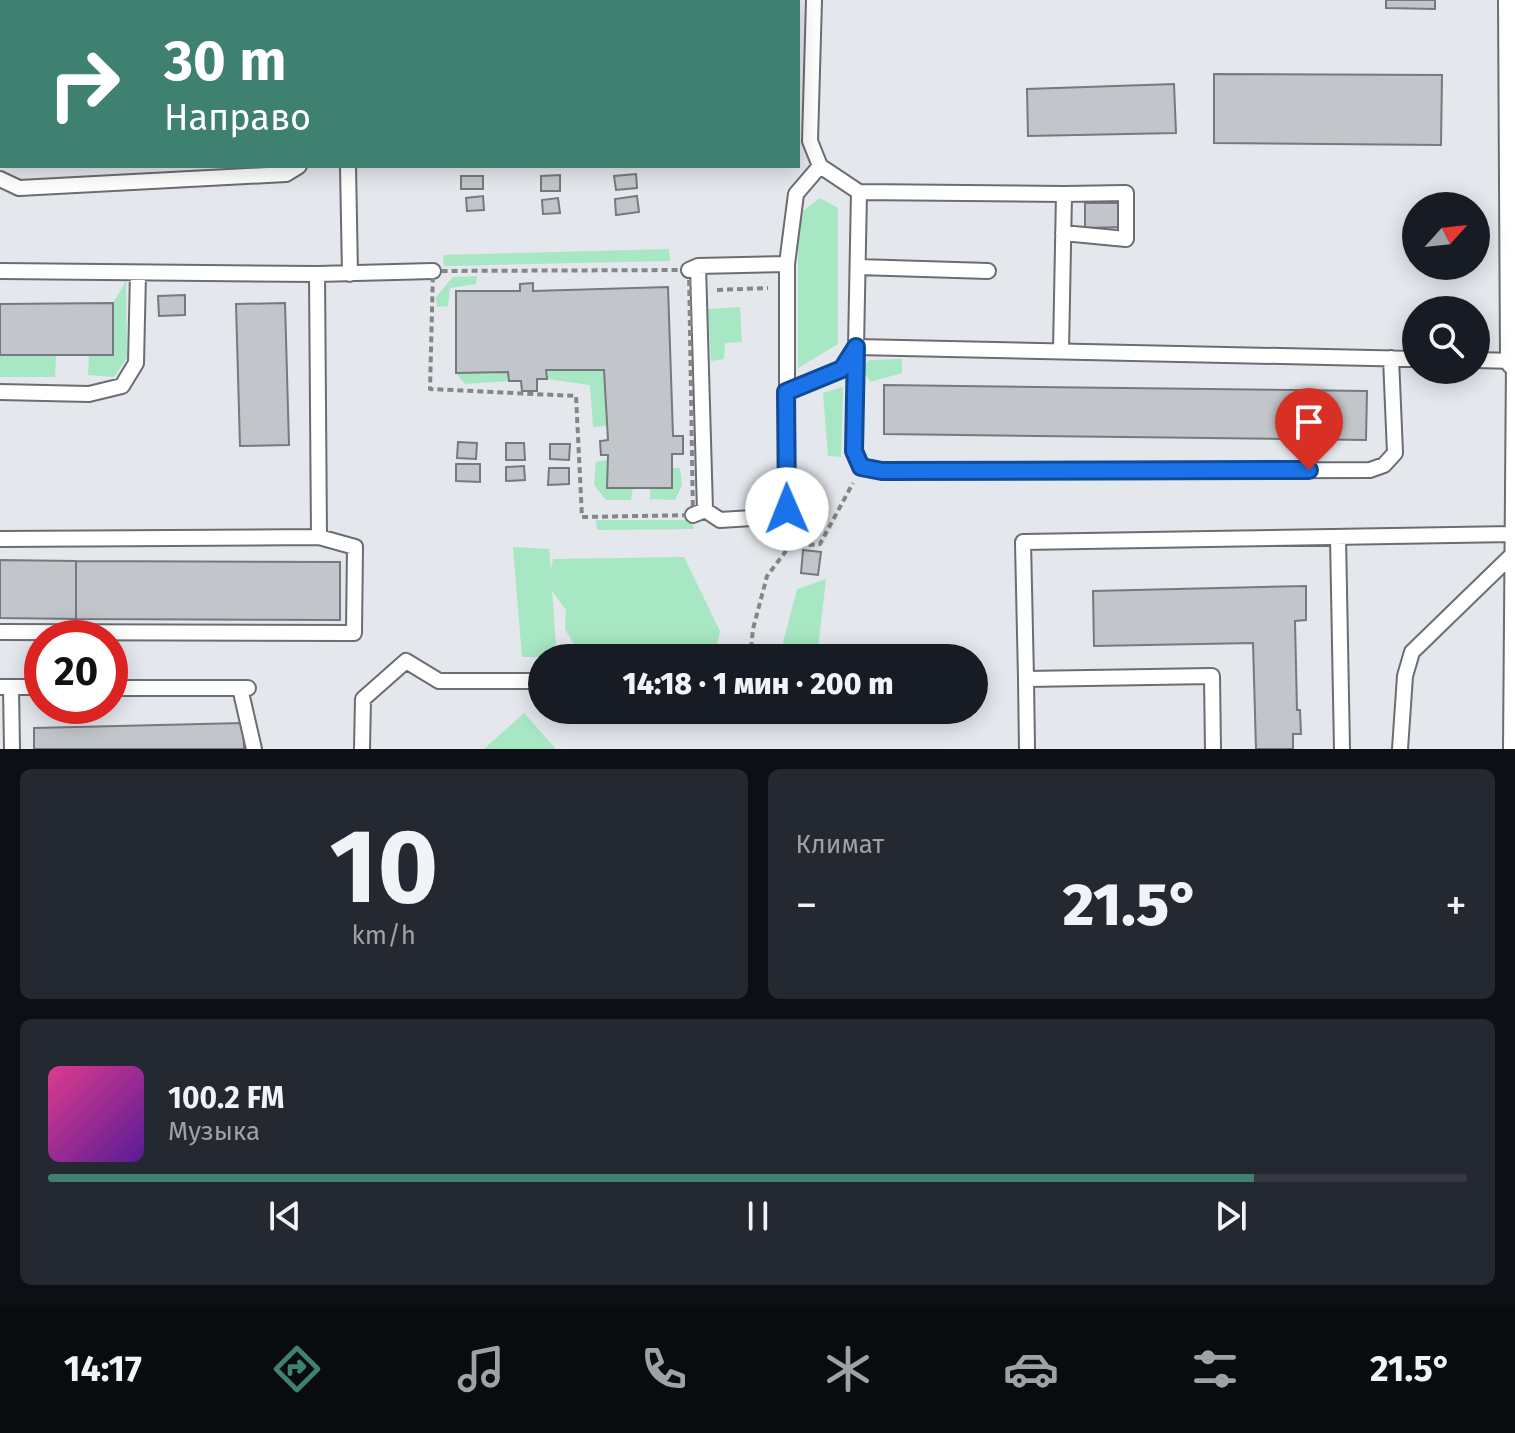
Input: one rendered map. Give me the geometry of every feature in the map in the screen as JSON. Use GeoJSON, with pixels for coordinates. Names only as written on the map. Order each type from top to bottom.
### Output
{"type":"FeatureCollection","features":[{"type":"Feature","properties":{"kind":"street"},"geometry":{"type":"LineString","coordinates":[[1512,0],[1515,361]]}},
{"type":"Feature","properties":{"kind":"lane"},"geometry":{"type":"LineString","coordinates":[[814,0],[805,66],[810,141],[820,166],[859,192],[1126,193],[1126,239],[1063,233]]}},
{"type":"Feature","properties":{"kind":"lane"},"geometry":{"type":"LineString","coordinates":[[787,264],[693,268],[699,513],[720,520],[769,517],[787,509],[787,264],[796,194],[820,166]]}},
{"type":"Feature","properties":{"kind":"lane"},"geometry":{"type":"LineString","coordinates":[[0,179],[19,188],[286,174],[296,168]]}},
{"type":"Feature","properties":{"kind":"lane"},"geometry":{"type":"LineString","coordinates":[[348,168],[350,274]]}},
{"type":"Feature","properties":{"kind":"lane"},"geometry":{"type":"LineString","coordinates":[[859,192],[854,451],[861,467],[882,471],[1370,470],[1384,465],[1395,453],[1391,358]]}},
{"type":"Feature","properties":{"kind":"lane"},"geometry":{"type":"LineString","coordinates":[[1061,351],[1064,194]]}},
{"type":"Feature","properties":{"kind":"lane"},"geometry":{"type":"LineString","coordinates":[[858,267],[988,271]]}},
{"type":"Feature","properties":{"kind":"lane"},"geometry":{"type":"LineString","coordinates":[[0,271],[350,274],[433,271]]}},
{"type":"Feature","properties":{"kind":"lane"},"geometry":{"type":"LineString","coordinates":[[0,392],[89,394],[122,386],[136,363],[138,273]]}},
{"type":"Feature","properties":{"kind":"lane"},"geometry":{"type":"LineString","coordinates":[[317,274],[319,537]]}},
{"type":"Feature","properties":{"kind":"lane"},"geometry":{"type":"LineString","coordinates":[[786,392],[842,369],[856,347]]}},
{"type":"Feature","properties":{"kind":"lane"},"geometry":{"type":"LineString","coordinates":[[856,347],[1402,358]]}},
{"type":"Feature","properties":{"kind":"lane"},"geometry":{"type":"LineString","coordinates":[[1490,360],[1515,361],[1511,749]]}},
{"type":"Feature","properties":{"kind":"lane"},"geometry":{"type":"LineString","coordinates":[[1027,749],[1023,542],[1513,534]]}},
{"type":"Feature","properties":{"kind":"lane"},"geometry":{"type":"LineString","coordinates":[[0,539],[319,537],[355,547],[354,633],[0,632]]}},
{"type":"Feature","properties":{"kind":"lane"},"geometry":{"type":"LineString","coordinates":[[1338,537],[1342,749]]}},
{"type":"Feature","properties":{"kind":"lane"},"geometry":{"type":"LineString","coordinates":[[1400,749],[1405,676],[1412,652],[1513,554]]}},
{"type":"Feature","properties":{"kind":"lane"},"geometry":{"type":"LineString","coordinates":[[362,749],[363,699],[406,661],[439,681],[528,681]]}},
{"type":"Feature","properties":{"kind":"lane"},"geometry":{"type":"LineString","coordinates":[[1026,679],[1212,676],[1213,749]]}},
{"type":"Feature","properties":{"kind":"lane"},"geometry":{"type":"LineString","coordinates":[[5,687],[12,749]]}},
{"type":"Feature","properties":{"kind":"lane"},"geometry":{"type":"LineString","coordinates":[[128,688],[244,688],[254,749]]}},
{"type":"Feature","properties":{"kind":"path"},"geometry":{"type":"LineString","coordinates":[[693,268],[699,513],[582,517],[576,396],[430,389],[433,271],[693,268]]}},
{"type":"Feature","properties":{"kind":"path"},"geometry":{"type":"LineString","coordinates":[[706,291],[779,289]]}},
{"type":"Feature","properties":{"kind":"path"},"geometry":{"type":"LineString","coordinates":[[751,644],[767,576],[789,547],[820,544],[861,467]]}},
{"type":"Feature","properties":{"kind":"green space"},"geometry":{"type":"Polygon","coordinates":[[[820,198],[838,208],[838,344],[798,368],[798,215],[820,198]]]}},
{"type":"Feature","properties":{"kind":"green space"},"geometry":{"type":"Polygon","coordinates":[[[669,249],[670,261],[444,266],[443,255],[669,249]]]}},
{"type":"Feature","properties":{"kind":"green space"},"geometry":{"type":"Polygon","coordinates":[[[477,276],[476,284],[450,288],[448,306],[437,307],[436,297],[453,277],[477,276]]]}},
{"type":"Feature","properties":{"kind":"green space"},"geometry":{"type":"Polygon","coordinates":[[[126,281],[127,358],[114,377],[88,375],[89,355],[113,355],[113,303],[126,281]]]}},
{"type":"Feature","properties":{"kind":"green space"},"geometry":{"type":"Polygon","coordinates":[[[740,307],[742,342],[725,343],[724,359],[711,361],[708,309],[740,307]]]}},
{"type":"Feature","properties":{"kind":"green space"},"geometry":{"type":"Polygon","coordinates":[[[0,355],[56,355],[55,377],[0,377],[0,355]]]}},
{"type":"Feature","properties":{"kind":"green space"},"geometry":{"type":"Polygon","coordinates":[[[902,359],[902,373],[870,382],[862,368],[869,360],[902,359]]]}},
{"type":"Feature","properties":{"kind":"green space"},"geometry":{"type":"Polygon","coordinates":[[[546,370],[604,370],[608,426],[593,427],[590,385],[547,379],[546,370]]]}},
{"type":"Feature","properties":{"kind":"green space"},"geometry":{"type":"Polygon","coordinates":[[[508,372],[509,381],[465,384],[456,373],[508,372]]]}},
{"type":"Feature","properties":{"kind":"green space"},"geometry":{"type":"Polygon","coordinates":[[[843,387],[841,457],[828,456],[823,393],[843,387]]]}},
{"type":"Feature","properties":{"kind":"green space"},"geometry":{"type":"Polygon","coordinates":[[[608,460],[608,487],[633,488],[631,500],[606,500],[594,485],[596,462],[608,460]]]}},
{"type":"Feature","properties":{"kind":"green space"},"geometry":{"type":"Polygon","coordinates":[[[673,468],[680,468],[682,485],[675,500],[650,499],[650,488],[672,488],[673,468]]]}},
{"type":"Feature","properties":{"kind":"green space"},"geometry":{"type":"Polygon","coordinates":[[[596,520],[692,520],[694,529],[597,530],[596,520]]]}},
{"type":"Feature","properties":{"kind":"green space"},"geometry":{"type":"Polygon","coordinates":[[[513,547],[549,549],[551,569],[553,559],[684,557],[720,631],[717,644],[574,644],[565,629],[566,610],[552,591],[556,644],[528,644],[528,657],[522,657],[513,547]]]}},
{"type":"Feature","properties":{"kind":"green space"},"geometry":{"type":"Polygon","coordinates":[[[826,579],[819,644],[783,644],[797,589],[826,579]]]}},
{"type":"Feature","properties":{"kind":"green space"},"geometry":{"type":"Polygon","coordinates":[[[524,713],[528,724],[534,724],[556,749],[484,749],[524,713]]]}},
{"type":"Feature","properties":{"kind":"building"},"geometry":{"type":"Polygon","coordinates":[[[1386,0],[1435,0],[1435,9],[1386,8],[1386,0]]]}},
{"type":"Feature","properties":{"kind":"building"},"geometry":{"type":"Polygon","coordinates":[[[1214,74],[1442,75],[1441,145],[1214,143],[1214,74]]]}},
{"type":"Feature","properties":{"kind":"building"},"geometry":{"type":"Polygon","coordinates":[[[1174,84],[1176,133],[1028,136],[1027,89],[1174,84]]]}},
{"type":"Feature","properties":{"kind":"building"},"geometry":{"type":"Polygon","coordinates":[[[636,174],[637,188],[616,190],[614,176],[636,174]]]}},
{"type":"Feature","properties":{"kind":"building"},"geometry":{"type":"Polygon","coordinates":[[[560,175],[560,191],[541,191],[541,176],[560,175]]]}},
{"type":"Feature","properties":{"kind":"building"},"geometry":{"type":"Polygon","coordinates":[[[461,176],[483,176],[483,189],[461,189],[461,176]]]}},
{"type":"Feature","properties":{"kind":"building"},"geometry":{"type":"Polygon","coordinates":[[[483,196],[484,210],[467,211],[466,198],[483,196]]]}},
{"type":"Feature","properties":{"kind":"building"},"geometry":{"type":"Polygon","coordinates":[[[637,196],[639,212],[616,215],[615,199],[637,196]]]}},
{"type":"Feature","properties":{"kind":"building"},"geometry":{"type":"Polygon","coordinates":[[[558,198],[560,213],[543,214],[542,200],[558,198]]]}},
{"type":"Feature","properties":{"kind":"building"},"geometry":{"type":"Polygon","coordinates":[[[1085,203],[1124,203],[1124,227],[1085,228],[1085,203]]]}},
{"type":"Feature","properties":{"kind":"building"},"geometry":{"type":"Polygon","coordinates":[[[533,283],[533,291],[668,287],[673,436],[683,436],[683,454],[672,454],[672,488],[607,488],[608,455],[601,455],[600,441],[608,440],[604,370],[546,370],[547,379],[537,379],[537,391],[522,391],[521,381],[509,381],[508,372],[456,373],[456,291],[520,291],[520,284],[533,283]]]}},
{"type":"Feature","properties":{"kind":"building"},"geometry":{"type":"Polygon","coordinates":[[[185,295],[185,315],[159,316],[158,296],[185,295]]]}},
{"type":"Feature","properties":{"kind":"building"},"geometry":{"type":"Polygon","coordinates":[[[113,303],[113,355],[0,355],[0,304],[113,303]]]}},
{"type":"Feature","properties":{"kind":"building"},"geometry":{"type":"Polygon","coordinates":[[[285,303],[289,445],[240,446],[236,304],[285,303]]]}},
{"type":"Feature","properties":{"kind":"building"},"geometry":{"type":"Polygon","coordinates":[[[884,385],[1367,391],[1366,440],[884,434],[884,385]]]}},
{"type":"Feature","properties":{"kind":"building"},"geometry":{"type":"Polygon","coordinates":[[[458,442],[477,443],[476,459],[457,458],[458,442]]]}},
{"type":"Feature","properties":{"kind":"building"},"geometry":{"type":"Polygon","coordinates":[[[506,443],[524,443],[525,460],[506,460],[506,443]]]}},
{"type":"Feature","properties":{"kind":"building"},"geometry":{"type":"Polygon","coordinates":[[[550,444],[570,444],[569,460],[550,459],[550,444]]]}},
{"type":"Feature","properties":{"kind":"building"},"geometry":{"type":"Polygon","coordinates":[[[456,464],[480,464],[480,482],[456,481],[456,464]]]}},
{"type":"Feature","properties":{"kind":"building"},"geometry":{"type":"Polygon","coordinates":[[[524,466],[525,480],[506,481],[506,467],[524,466]]]}},
{"type":"Feature","properties":{"kind":"building"},"geometry":{"type":"Polygon","coordinates":[[[549,468],[569,468],[569,484],[548,485],[549,468]]]}},
{"type":"Feature","properties":{"kind":"building"},"geometry":{"type":"Polygon","coordinates":[[[803,550],[821,552],[818,575],[801,573],[803,550]]]}},
{"type":"Feature","properties":{"kind":"building"},"geometry":{"type":"Polygon","coordinates":[[[0,560],[76,561],[76,619],[0,618],[0,560]]]}},
{"type":"Feature","properties":{"kind":"building"},"geometry":{"type":"Polygon","coordinates":[[[76,561],[340,562],[340,620],[76,619],[76,561]]]}},
{"type":"Feature","properties":{"kind":"building"},"geometry":{"type":"Polygon","coordinates":[[[1306,586],[1306,620],[1295,621],[1297,710],[1300,710],[1301,734],[1293,734],[1293,749],[1256,749],[1253,643],[1094,646],[1093,591],[1306,586]]]}},
{"type":"Feature","properties":{"kind":"building"},"geometry":{"type":"Polygon","coordinates":[[[243,723],[244,749],[34,749],[34,728],[243,723]]]}},
{"type":"Feature","properties":{"kind":"route"},"geometry":{"type":"LineString","coordinates":[[787,509],[786,392],[842,369],[856,347],[854,451],[861,467],[882,471],[1309,470]]}}]}
